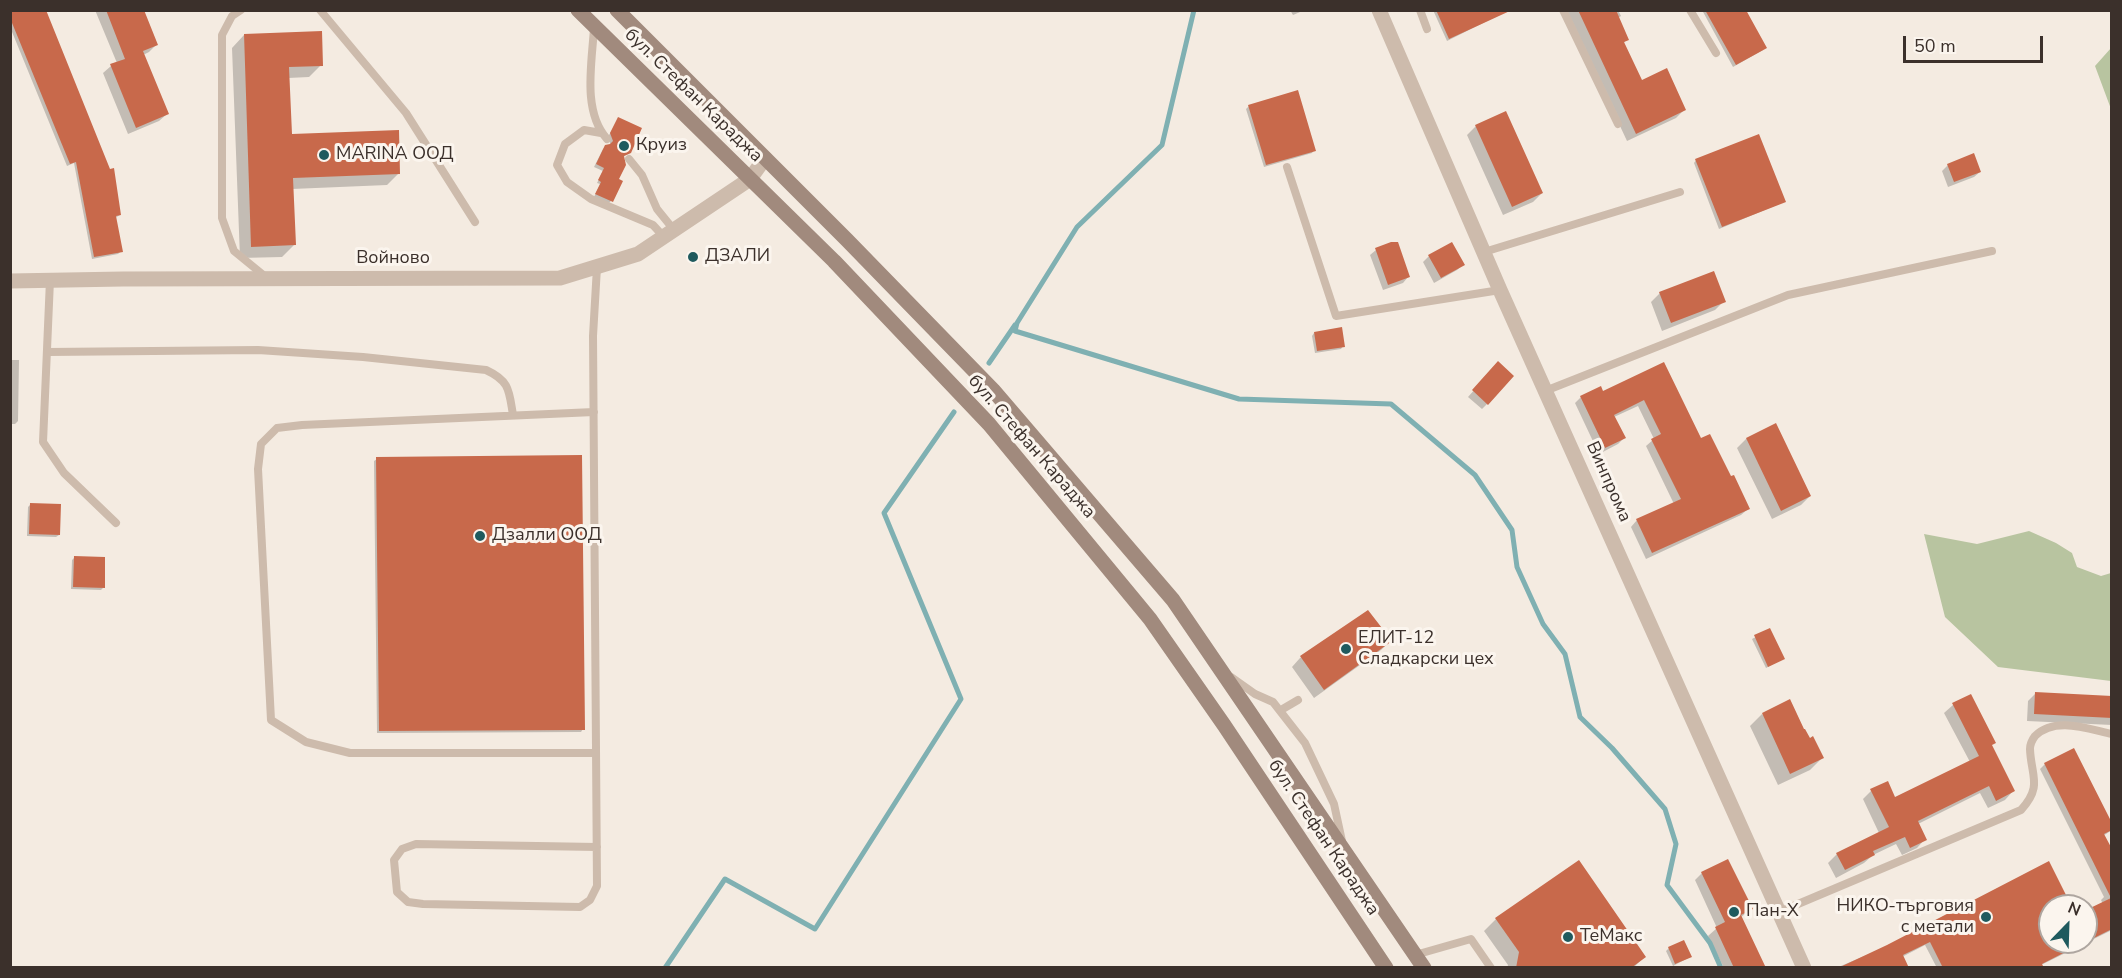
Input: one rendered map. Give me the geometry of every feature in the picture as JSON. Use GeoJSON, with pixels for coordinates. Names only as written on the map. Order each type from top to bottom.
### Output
{"type":"FeatureCollection","features":[{"type":"Feature","properties":{"kind":"main road","name":"бул. Стефан Караджа"},"geometry":{"type":"LineString","coordinates":[[578,10],[834,261],[989,424],[1150,619],[1224,725],[1386,968]]}},
{"type":"Feature","properties":{"kind":"main road","name":"бул. Стефан Караджа"},"geometry":{"type":"LineString","coordinates":[[617,10],[1008,406],[1173,600],[1424,968]]}},
{"type":"Feature","properties":{"kind":"street","name":"Винпрома"},"geometry":{"type":"LineString","coordinates":[[1379,10],[1500,290],[1804,968]]}},
{"type":"Feature","properties":{"kind":"street"},"geometry":{"type":"LineString","coordinates":[[750,179],[765,158]]}},
{"type":"Feature","properties":{"kind":"street","name":"Войново"},"geometry":{"type":"LineString","coordinates":[[10,281],[560,278],[638,254],[750,179]]}},
{"type":"Feature","properties":{"kind":"lane"},"geometry":{"type":"LineString","coordinates":[[241,10],[232,15],[222,35],[222,218],[234,251],[268,279]]}},
{"type":"Feature","properties":{"kind":"lane"},"geometry":{"type":"LineString","coordinates":[[320,10],[406,112],[475,222]]}},
{"type":"Feature","properties":{"kind":"lane"},"geometry":{"type":"LineString","coordinates":[[1420,10],[1427,29]]}},
{"type":"Feature","properties":{"kind":"lane"},"geometry":{"type":"LineString","coordinates":[[1563,10],[1617,124]]}},
{"type":"Feature","properties":{"kind":"lane"},"geometry":{"type":"LineString","coordinates":[[1690,10],[1716,53]]}},
{"type":"Feature","properties":{"kind":"lane"},"geometry":{"type":"LineString","coordinates":[[594,27],[591,99],[593,117],[604,136],[584,130],[565,144],[557,165],[567,182],[591,199],[669,234]]}},
{"type":"Feature","properties":{"kind":"lane"},"geometry":{"type":"LineString","coordinates":[[628,159],[642,175],[669,234]]}},
{"type":"Feature","properties":{"kind":"lane"},"geometry":{"type":"LineString","coordinates":[[1287,167],[1336,316],[1500,290]]}},
{"type":"Feature","properties":{"kind":"lane"},"geometry":{"type":"LineString","coordinates":[[1484,252],[1680,192]]}},
{"type":"Feature","properties":{"kind":"lane"},"geometry":{"type":"LineString","coordinates":[[1545,391],[1788,295],[1992,251]]}},
{"type":"Feature","properties":{"kind":"lane"},"geometry":{"type":"LineString","coordinates":[[597,267],[593,336],[594,412],[597,847],[597,886],[590,900],[580,908],[423,904],[408,902],[397,892],[394,860],[402,849],[416,844],[597,847]]}},
{"type":"Feature","properties":{"kind":"lane"},"geometry":{"type":"LineString","coordinates":[[50,280],[43,442],[64,473],[116,523]]}},
{"type":"Feature","properties":{"kind":"lane"},"geometry":{"type":"LineString","coordinates":[[48,352],[258,350],[363,357],[486,370],[499,376],[508,385],[513,415]]}},
{"type":"Feature","properties":{"kind":"lane"},"geometry":{"type":"LineString","coordinates":[[594,412],[302,425],[276,429],[261,444],[258,469],[271,720],[306,742],[350,753],[596,753]]}},
{"type":"Feature","properties":{"kind":"lane"},"geometry":{"type":"LineString","coordinates":[[1219,668],[1255,694],[1273,702],[1305,743],[1334,804],[1344,851]]}},
{"type":"Feature","properties":{"kind":"lane"},"geometry":{"type":"LineString","coordinates":[[1281,710],[1298,700]]}},
{"type":"Feature","properties":{"kind":"lane"},"geometry":{"type":"LineString","coordinates":[[1779,912],[2021,810],[2031,799],[2033,792],[2035,775],[2029,746],[2043,730],[2055,726],[2072,726],[2112,735]]}},
{"type":"Feature","properties":{"kind":"lane"},"geometry":{"type":"LineString","coordinates":[[1415,955],[1471,939],[1491,968]]}},
{"type":"Feature","properties":{"kind":"green space"},"geometry":{"type":"Polygon","coordinates":[[[2111,48],[2111,109],[2095,66],[2111,48]]]}},
{"type":"Feature","properties":{"kind":"green space"},"geometry":{"type":"Polygon","coordinates":[[[2029,531],[2072,553],[2077,567],[2101,576],[2111,573],[2111,681],[1998,667],[1945,617],[1924,534],[1977,544],[2029,531]]]}},
{"type":"Feature","properties":{"kind":"building"},"geometry":{"type":"Polygon","coordinates":[[[10,10],[46,10],[110,169],[114,168],[121,215],[116,216],[123,252],[94,257],[76,162],[70,164],[10,18],[10,10]]]}},
{"type":"Feature","properties":{"kind":"building"},"geometry":{"type":"Polygon","coordinates":[[[106,10],[144,10],[158,45],[143,51],[169,114],[136,128],[110,64],[125,59],[106,10]]]}},
{"type":"Feature","properties":{"kind":"building"},"geometry":{"type":"Polygon","coordinates":[[[1436,10],[1512,10],[1449,39],[1436,10]]]}},
{"type":"Feature","properties":{"kind":"building"},"geometry":{"type":"Polygon","coordinates":[[[1578,10],[1616,10],[1629,40],[1624,42],[1642,80],[1667,68],[1686,110],[1636,134],[1578,10]]]}},
{"type":"Feature","properties":{"kind":"building"},"geometry":{"type":"Polygon","coordinates":[[[1705,10],[1746,10],[1767,48],[1736,65],[1705,10]]]}},
{"type":"Feature","properties":{"kind":"building","name":"MARINA ООД"},"geometry":{"type":"Polygon","coordinates":[[[322,31],[323,66],[289,67],[292,134],[399,130],[400,174],[293,178],[296,245],[251,247],[244,34],[322,31]]]}},
{"type":"Feature","properties":{"kind":"building"},"geometry":{"type":"Polygon","coordinates":[[[1298,90],[1316,151],[1266,165],[1248,105],[1298,90]]]}},
{"type":"Feature","properties":{"kind":"building"},"geometry":{"type":"Polygon","coordinates":[[[1506,111],[1543,193],[1512,207],[1475,125],[1506,111]]]}},
{"type":"Feature","properties":{"kind":"building"},"geometry":{"type":"Polygon","coordinates":[[[618,117],[642,128],[631,153],[624,156],[626,165],[619,179],[623,181],[613,202],[595,194],[604,168],[596,164],[605,145],[613,141],[610,133],[618,117]]]}},
{"type":"Feature","properties":{"kind":"building"},"geometry":{"type":"Polygon","coordinates":[[[1759,134],[1786,202],[1722,227],[1695,159],[1759,134]]]}},
{"type":"Feature","properties":{"kind":"building"},"geometry":{"type":"Polygon","coordinates":[[[1974,153],[1981,172],[1954,182],[1947,164],[1974,153]]]}},
{"type":"Feature","properties":{"kind":"building"},"geometry":{"type":"Polygon","coordinates":[[[1398,242],[1410,277],[1388,285],[1375,248],[1398,242]]]}},
{"type":"Feature","properties":{"kind":"building"},"geometry":{"type":"Polygon","coordinates":[[[1452,242],[1465,265],[1441,278],[1428,255],[1452,242]]]}},
{"type":"Feature","properties":{"kind":"building"},"geometry":{"type":"Polygon","coordinates":[[[1714,271],[1726,302],[1671,323],[1659,292],[1714,271]]]}},
{"type":"Feature","properties":{"kind":"building"},"geometry":{"type":"Polygon","coordinates":[[[1342,327],[1345,347],[1317,351],[1314,332],[1342,327]]]}},
{"type":"Feature","properties":{"kind":"building"},"geometry":{"type":"Polygon","coordinates":[[[1498,361],[1514,376],[1488,405],[1472,390],[1498,361]]]}},
{"type":"Feature","properties":{"kind":"building"},"geometry":{"type":"Polygon","coordinates":[[[1664,362],[1701,438],[1710,434],[1731,476],[1734,475],[1750,509],[1652,553],[1636,519],[1681,499],[1651,439],[1661,434],[1644,400],[1614,415],[1626,438],[1605,448],[1580,396],[1601,386],[1603,391],[1664,362]]]}},
{"type":"Feature","properties":{"kind":"building"},"geometry":{"type":"Polygon","coordinates":[[[1776,423],[1811,496],[1781,511],[1746,438],[1776,423]]]}},
{"type":"Feature","properties":{"kind":"building","name":"Дзалли ООД"},"geometry":{"type":"Polygon","coordinates":[[[582,455],[585,730],[379,731],[376,457],[582,455]]]}},
{"type":"Feature","properties":{"kind":"building"},"geometry":{"type":"Polygon","coordinates":[[[30,503],[61,504],[60,535],[29,534],[30,503]]]}},
{"type":"Feature","properties":{"kind":"building"},"geometry":{"type":"Polygon","coordinates":[[[74,556],[105,557],[105,588],[73,587],[74,556]]]}},
{"type":"Feature","properties":{"kind":"building","name":"ЕЛИТ-12 Сладкарски цех"},"geometry":{"type":"Polygon","coordinates":[[[1368,610],[1392,641],[1324,690],[1300,656],[1368,610]]]}},
{"type":"Feature","properties":{"kind":"building"},"geometry":{"type":"Polygon","coordinates":[[[1770,628],[1785,659],[1768,667],[1754,635],[1770,628]]]}},
{"type":"Feature","properties":{"kind":"building"},"geometry":{"type":"Polygon","coordinates":[[[2035,692],[2112,696],[2112,718],[2034,714],[2035,692]]]}},
{"type":"Feature","properties":{"kind":"building"},"geometry":{"type":"Polygon","coordinates":[[[1971,694],[1996,743],[1992,745],[2015,791],[1996,801],[1989,786],[1918,821],[1927,840],[1910,848],[1905,837],[1873,851],[1875,855],[1845,870],[1836,853],[1889,827],[1870,789],[1888,781],[1895,797],[1979,756],[1952,703],[1971,694]]]}},
{"type":"Feature","properties":{"kind":"building"},"geometry":{"type":"Polygon","coordinates":[[[1790,699],[1804,729],[1810,738],[1813,736],[1824,758],[1790,774],[1762,713],[1790,699]]]}},
{"type":"Feature","properties":{"kind":"building"},"geometry":{"type":"Polygon","coordinates":[[[2074,748],[2112,823],[2112,830],[2104,834],[2112,849],[2112,929],[2098,936],[2098,904],[2111,898],[2044,763],[2074,748]]]}},
{"type":"Feature","properties":{"kind":"building","name":"Пан-Х"},"geometry":{"type":"Polygon","coordinates":[[[1728,859],[1753,909],[1741,915],[1766,968],[1734,968],[1715,927],[1725,922],[1701,872],[1728,859]]]}},
{"type":"Feature","properties":{"kind":"building"},"geometry":{"type":"Polygon","coordinates":[[[1579,860],[1646,957],[1631,968],[1516,968],[1519,952],[1495,918],[1579,860]]]}},
{"type":"Feature","properties":{"kind":"building"},"geometry":{"type":"Polygon","coordinates":[[[2049,861],[2066,894],[2038,894],[2038,954],[2062,954],[2042,964],[2044,968],[1943,968],[1930,942],[1903,955],[1909,968],[1838,968],[2049,861]]]}},
{"type":"Feature","properties":{"kind":"building"},"geometry":{"type":"Polygon","coordinates":[[[1684,940],[1692,957],[1675,964],[1668,947],[1684,940]]]}},
{"type":"Feature","properties":{"kind":"waterway"},"geometry":{"type":"LineString","coordinates":[[1194,10],[1162,145],[1077,227],[1017,323],[1015,331],[1239,399],[1391,404],[1475,475],[1512,530],[1517,567],[1543,624],[1565,654],[1580,717],[1612,748],[1665,809],[1676,844],[1667,885],[1710,943],[1721,968]]}},
{"type":"Feature","properties":{"kind":"waterway"},"geometry":{"type":"LineString","coordinates":[[989,363],[1015,325]]}},
{"type":"Feature","properties":{"kind":"waterway"},"geometry":{"type":"LineString","coordinates":[[665,968],[725,879],[815,929],[961,699],[884,513],[954,412]]}},
{"type":"Feature","properties":{"kind":"place","name":"Круиз"},"geometry":{"type":"Point","coordinates":[624,146]}},
{"type":"Feature","properties":{"kind":"place","name":"MARINA ООД"},"geometry":{"type":"Point","coordinates":[324,155]}},
{"type":"Feature","properties":{"kind":"place","name":"ДЗАЛИ"},"geometry":{"type":"Point","coordinates":[693,257]}},
{"type":"Feature","properties":{"kind":"place","name":"Дзалли ООД"},"geometry":{"type":"Point","coordinates":[480,536]}},
{"type":"Feature","properties":{"kind":"place","name":"ЕЛИТ-12 Сладкарски цех"},"geometry":{"type":"Point","coordinates":[1346,649]}},
{"type":"Feature","properties":{"kind":"place","name":"Пан-Х"},"geometry":{"type":"Point","coordinates":[1734,912]}},
{"type":"Feature","properties":{"kind":"place","name":"НИКО-търговия с метали"},"geometry":{"type":"Point","coordinates":[1986,917]}},
{"type":"Feature","properties":{"kind":"place","name":"ТеМакс"},"geometry":{"type":"Point","coordinates":[1568,937]}}]}
